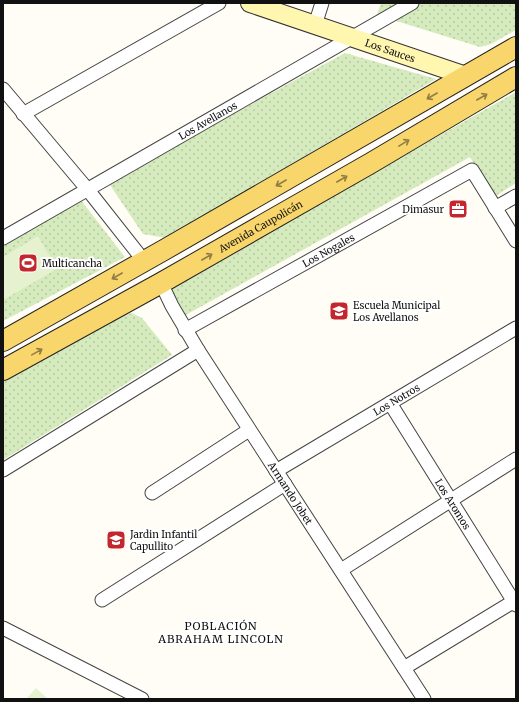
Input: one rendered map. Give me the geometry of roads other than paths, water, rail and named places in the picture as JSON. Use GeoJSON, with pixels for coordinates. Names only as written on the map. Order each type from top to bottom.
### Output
{"type":"FeatureCollection","features":[{"type":"Feature","properties":{"kind":"main road"},"geometry":{"type":"LineString","coordinates":[[3,341],[516,47]]}},
{"type":"Feature","properties":{"kind":"main road"},"geometry":{"type":"LineString","coordinates":[[466,76],[495,79],[516,75]]}},
{"type":"Feature","properties":{"kind":"main road","name":"Avenida Caupolicán"},"geometry":{"type":"LineString","coordinates":[[3,370],[161,284],[371,163],[516,75]]}},
{"type":"Feature","properties":{"kind":"main road"},"geometry":{"type":"LineString","coordinates":[[448,116],[454,110],[462,94],[466,76]]}},
{"type":"Feature","properties":{"kind":"main road"},"geometry":{"type":"LineString","coordinates":[[161,284],[170,269],[186,254],[212,237],[253,199]]}},
{"type":"Feature","properties":{"kind":"street"},"geometry":{"type":"LineString","coordinates":[[23,114],[218,3]]}},
{"type":"Feature","properties":{"kind":"street","name":"Los Sauces"},"geometry":{"type":"LineString","coordinates":[[250,3],[466,76]]}},
{"type":"Feature","properties":{"kind":"street"},"geometry":{"type":"LineString","coordinates":[[315,25],[322,3]]}},
{"type":"Feature","properties":{"kind":"street","name":"Los Avellanos"},"geometry":{"type":"LineString","coordinates":[[3,238],[412,3]]}},
{"type":"Feature","properties":{"kind":"street"},"geometry":{"type":"LineString","coordinates":[[3,90],[88,190],[144,260]]}},
{"type":"Feature","properties":{"kind":"street","name":"Los Nogales"},"geometry":{"type":"LineString","coordinates":[[186,330],[472,170],[495,208]]}},
{"type":"Feature","properties":{"kind":"street"},"geometry":{"type":"LineString","coordinates":[[516,196],[495,208],[516,241]]}},
{"type":"Feature","properties":{"kind":"street","name":"Armando Jobet"},"geometry":{"type":"LineString","coordinates":[[161,284],[198,350],[424,699]]}},
{"type":"Feature","properties":{"kind":"street","name":"Los Notros"},"geometry":{"type":"LineString","coordinates":[[276,471],[516,328]]}},
{"type":"Feature","properties":{"kind":"street"},"geometry":{"type":"LineString","coordinates":[[3,470],[198,350]]}},
{"type":"Feature","properties":{"kind":"street","name":"Los Aromos"},"geometry":{"type":"LineString","coordinates":[[390,403],[515,602]]}},
{"type":"Feature","properties":{"kind":"street"},"geometry":{"type":"LineString","coordinates":[[152,493],[249,430]]}},
{"type":"Feature","properties":{"kind":"street"},"geometry":{"type":"LineString","coordinates":[[341,570],[516,460]]}},
{"type":"Feature","properties":{"kind":"street"},"geometry":{"type":"LineString","coordinates":[[102,600],[285,484]]}},
{"type":"Feature","properties":{"kind":"street"},"geometry":{"type":"LineString","coordinates":[[404,668],[515,602]]}},
{"type":"Feature","properties":{"kind":"street"},"geometry":{"type":"LineString","coordinates":[[3,628],[142,699]]}},
{"type":"Feature","properties":{"kind":"place","name":"Dimasur"},"geometry":{"type":"Point","coordinates":[458,209]}},
{"type":"Feature","properties":{"kind":"place","name":"Multicancha"},"geometry":{"type":"Point","coordinates":[28,263]}},
{"type":"Feature","properties":{"kind":"place","name":"Escuela Municipal Los Avellanos"},"geometry":{"type":"Point","coordinates":[339,311]}},
{"type":"Feature","properties":{"kind":"place","name":"Jardin Infantil Capullito"},"geometry":{"type":"Point","coordinates":[116,540]}},
{"type":"Feature","properties":{"kind":"district","name":"POBLACIÓN ABRAHAM LINCOLN"},"geometry":{"type":"Point","coordinates":[221,632]}}]}
